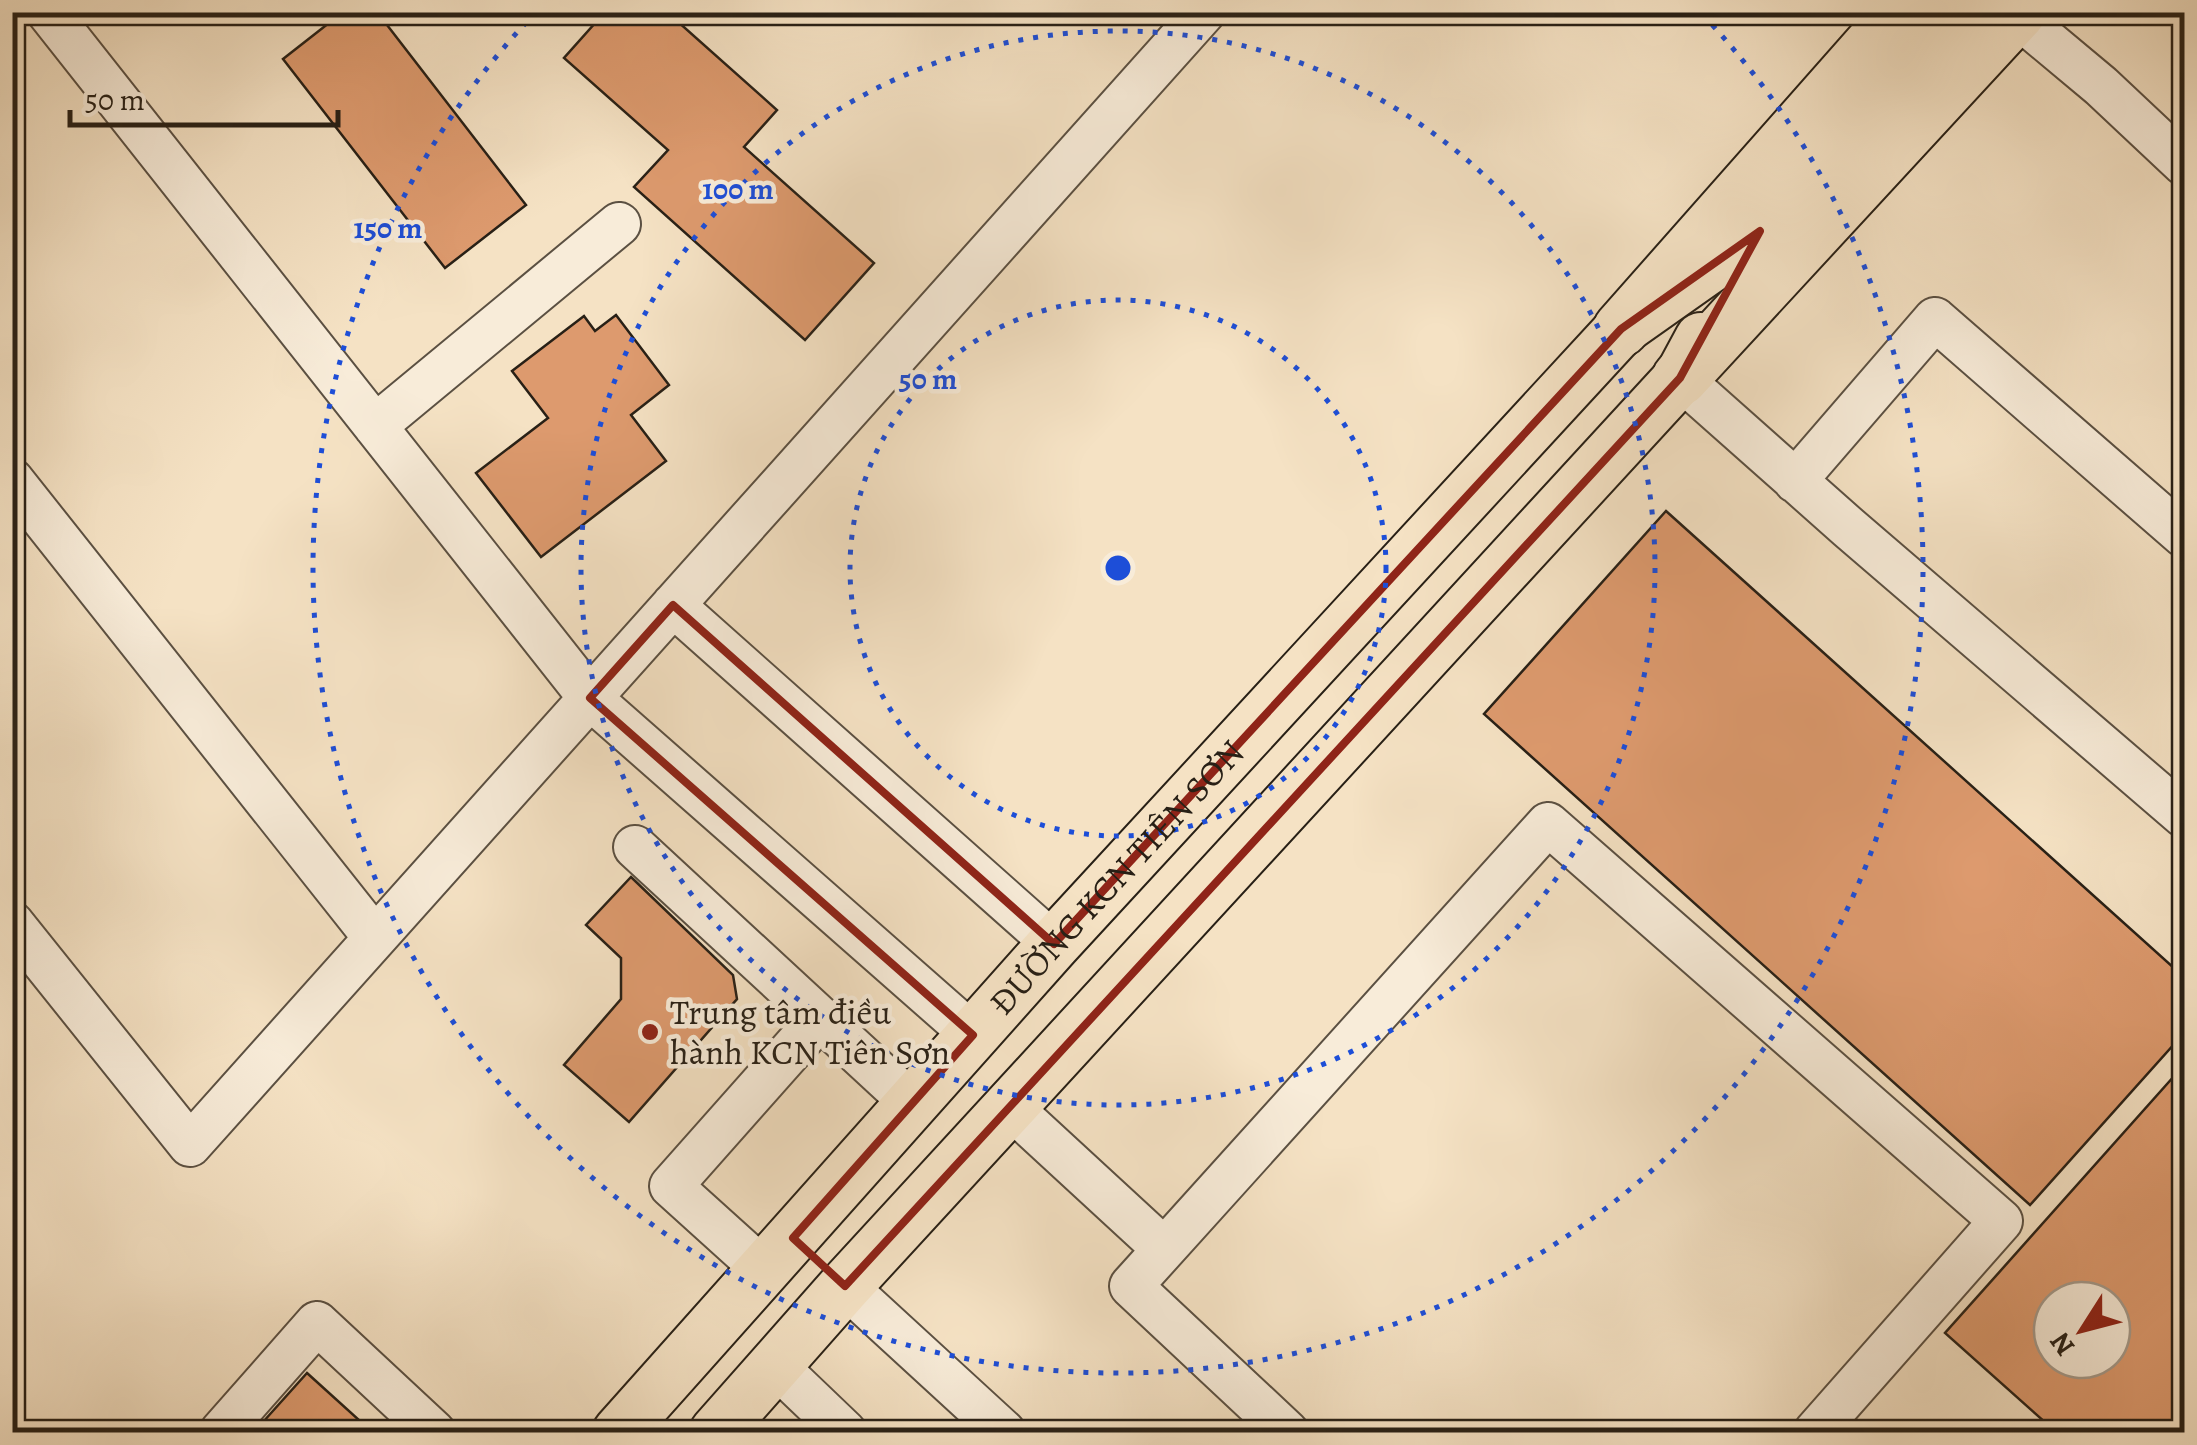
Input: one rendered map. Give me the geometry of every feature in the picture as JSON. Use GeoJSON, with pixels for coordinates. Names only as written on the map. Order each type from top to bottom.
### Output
{"type":"FeatureCollection","features":[{"type":"Feature","properties":{"kind":"highway"},"geometry":{"type":"LineString","coordinates":[[1622,329],[1902,12]]}},
{"type":"Feature","properties":{"kind":"highway"},"geometry":{"type":"LineString","coordinates":[[1680,378],[2017,14]]}},
{"type":"Feature","properties":{"kind":"main road"},"geometry":{"type":"LineString","coordinates":[[716,1432],[845,1286],[1680,378],[1760,231],[1961,12]]}},
{"type":"Feature","properties":{"kind":"main road","name":"ĐƯỜNG KCN TIÊN SƠN"},"geometry":{"type":"LineString","coordinates":[[619,1432],[1054,944],[1622,329],[1760,231]]}},
{"type":"Feature","properties":{"kind":"main road"},"geometry":{"type":"LineString","coordinates":[[778,1254],[845,1286]]}},
{"type":"Feature","properties":{"kind":"street"},"geometry":{"type":"LineString","coordinates":[[48,12],[590,698],[974,1035]]}},
{"type":"Feature","properties":{"kind":"street"},"geometry":{"type":"LineString","coordinates":[[12,923],[190,1145],[1204,12]]}},
{"type":"Feature","properties":{"kind":"street"},"geometry":{"type":"LineString","coordinates":[[2017,14],[2184,164]]}},
{"type":"Feature","properties":{"kind":"street"},"geometry":{"type":"LineString","coordinates":[[375,426],[618,224]]}},
{"type":"Feature","properties":{"kind":"street"},"geometry":{"type":"LineString","coordinates":[[1796,482],[1935,320],[2184,536]]}},
{"type":"Feature","properties":{"kind":"street"},"geometry":{"type":"LineString","coordinates":[[1680,378],[2184,816]]}},
{"type":"Feature","properties":{"kind":"street"},"geometry":{"type":"LineString","coordinates":[[12,480],[375,938]]}},
{"type":"Feature","properties":{"kind":"street"},"geometry":{"type":"LineString","coordinates":[[673,605],[1054,944]]}},
{"type":"Feature","properties":{"kind":"street"},"geometry":{"type":"LineString","coordinates":[[1287,1432],[1131,1286],[1548,824],[2001,1221],[1815,1432]]}},
{"type":"Feature","properties":{"kind":"street"},"geometry":{"type":"LineString","coordinates":[[635,847],[912,1103]]}},
{"type":"Feature","properties":{"kind":"street"},"geometry":{"type":"LineString","coordinates":[[778,1254],[671,1186],[820,1018]]}},
{"type":"Feature","properties":{"kind":"street"},"geometry":{"type":"LineString","coordinates":[[1011,1108],[1164,1249]]}},
{"type":"Feature","properties":{"kind":"street"},"geometry":{"type":"LineString","coordinates":[[845,1286],[1004,1432]]}},
{"type":"Feature","properties":{"kind":"street"},"geometry":{"type":"LineString","coordinates":[[220,1432],[317,1323],[434,1432]]}},
{"type":"Feature","properties":{"kind":"street"},"geometry":{"type":"LineString","coordinates":[[775,1366],[845,1432]]}},
{"type":"Feature","properties":{"kind":"highlighted area"},"geometry":{"type":"Polygon","coordinates":[[[1760,231],[1680,378],[845,1286],[793,1238],[973,1035],[590,698],[673,605],[1054,944],[1621,329],[1760,231]]]}},
{"type":"Feature","properties":{"kind":"building"},"geometry":{"type":"Polygon","coordinates":[[[343,12],[377,12],[526,205],[445,268],[283,59],[343,12]]]}},
{"type":"Feature","properties":{"kind":"building"},"geometry":{"type":"Polygon","coordinates":[[[605,12],[667,12],[777,110],[744,147],[874,263],[805,340],[634,187],[668,150],[564,58],[605,12]]]}},
{"type":"Feature","properties":{"kind":"building"},"geometry":{"type":"Polygon","coordinates":[[[616,315],[669,385],[631,415],[666,461],[541,557],[476,473],[548,418],[512,371],[584,316],[595,331],[616,315]]]}},
{"type":"Feature","properties":{"kind":"building"},"geometry":{"type":"Polygon","coordinates":[[[1666,511],[2184,977],[2184,1033],[2030,1205],[1484,714],[1666,511]]]}},
{"type":"Feature","properties":{"kind":"building","name":"Trung tâm điều hành KCN Tiên Sơn"},"geometry":{"type":"Polygon","coordinates":[[[631,877],[733,975],[737,999],[629,1122],[564,1065],[621,999],[621,958],[586,925],[631,877]]]}},
{"type":"Feature","properties":{"kind":"building"},"geometry":{"type":"Polygon","coordinates":[[[2184,1065],[2184,1432],[2056,1432],[1945,1333],[2184,1065]]]}},
{"type":"Feature","properties":{"kind":"building"},"geometry":{"type":"Polygon","coordinates":[[[307,1373],[359,1420],[348,1432],[254,1432],[307,1373]]]}},
{"type":"Feature","properties":{"kind":"place","name":"Trung tâm điều hành KCN Tiên Sơn"},"geometry":{"type":"Point","coordinates":[650,1032]}}]}
